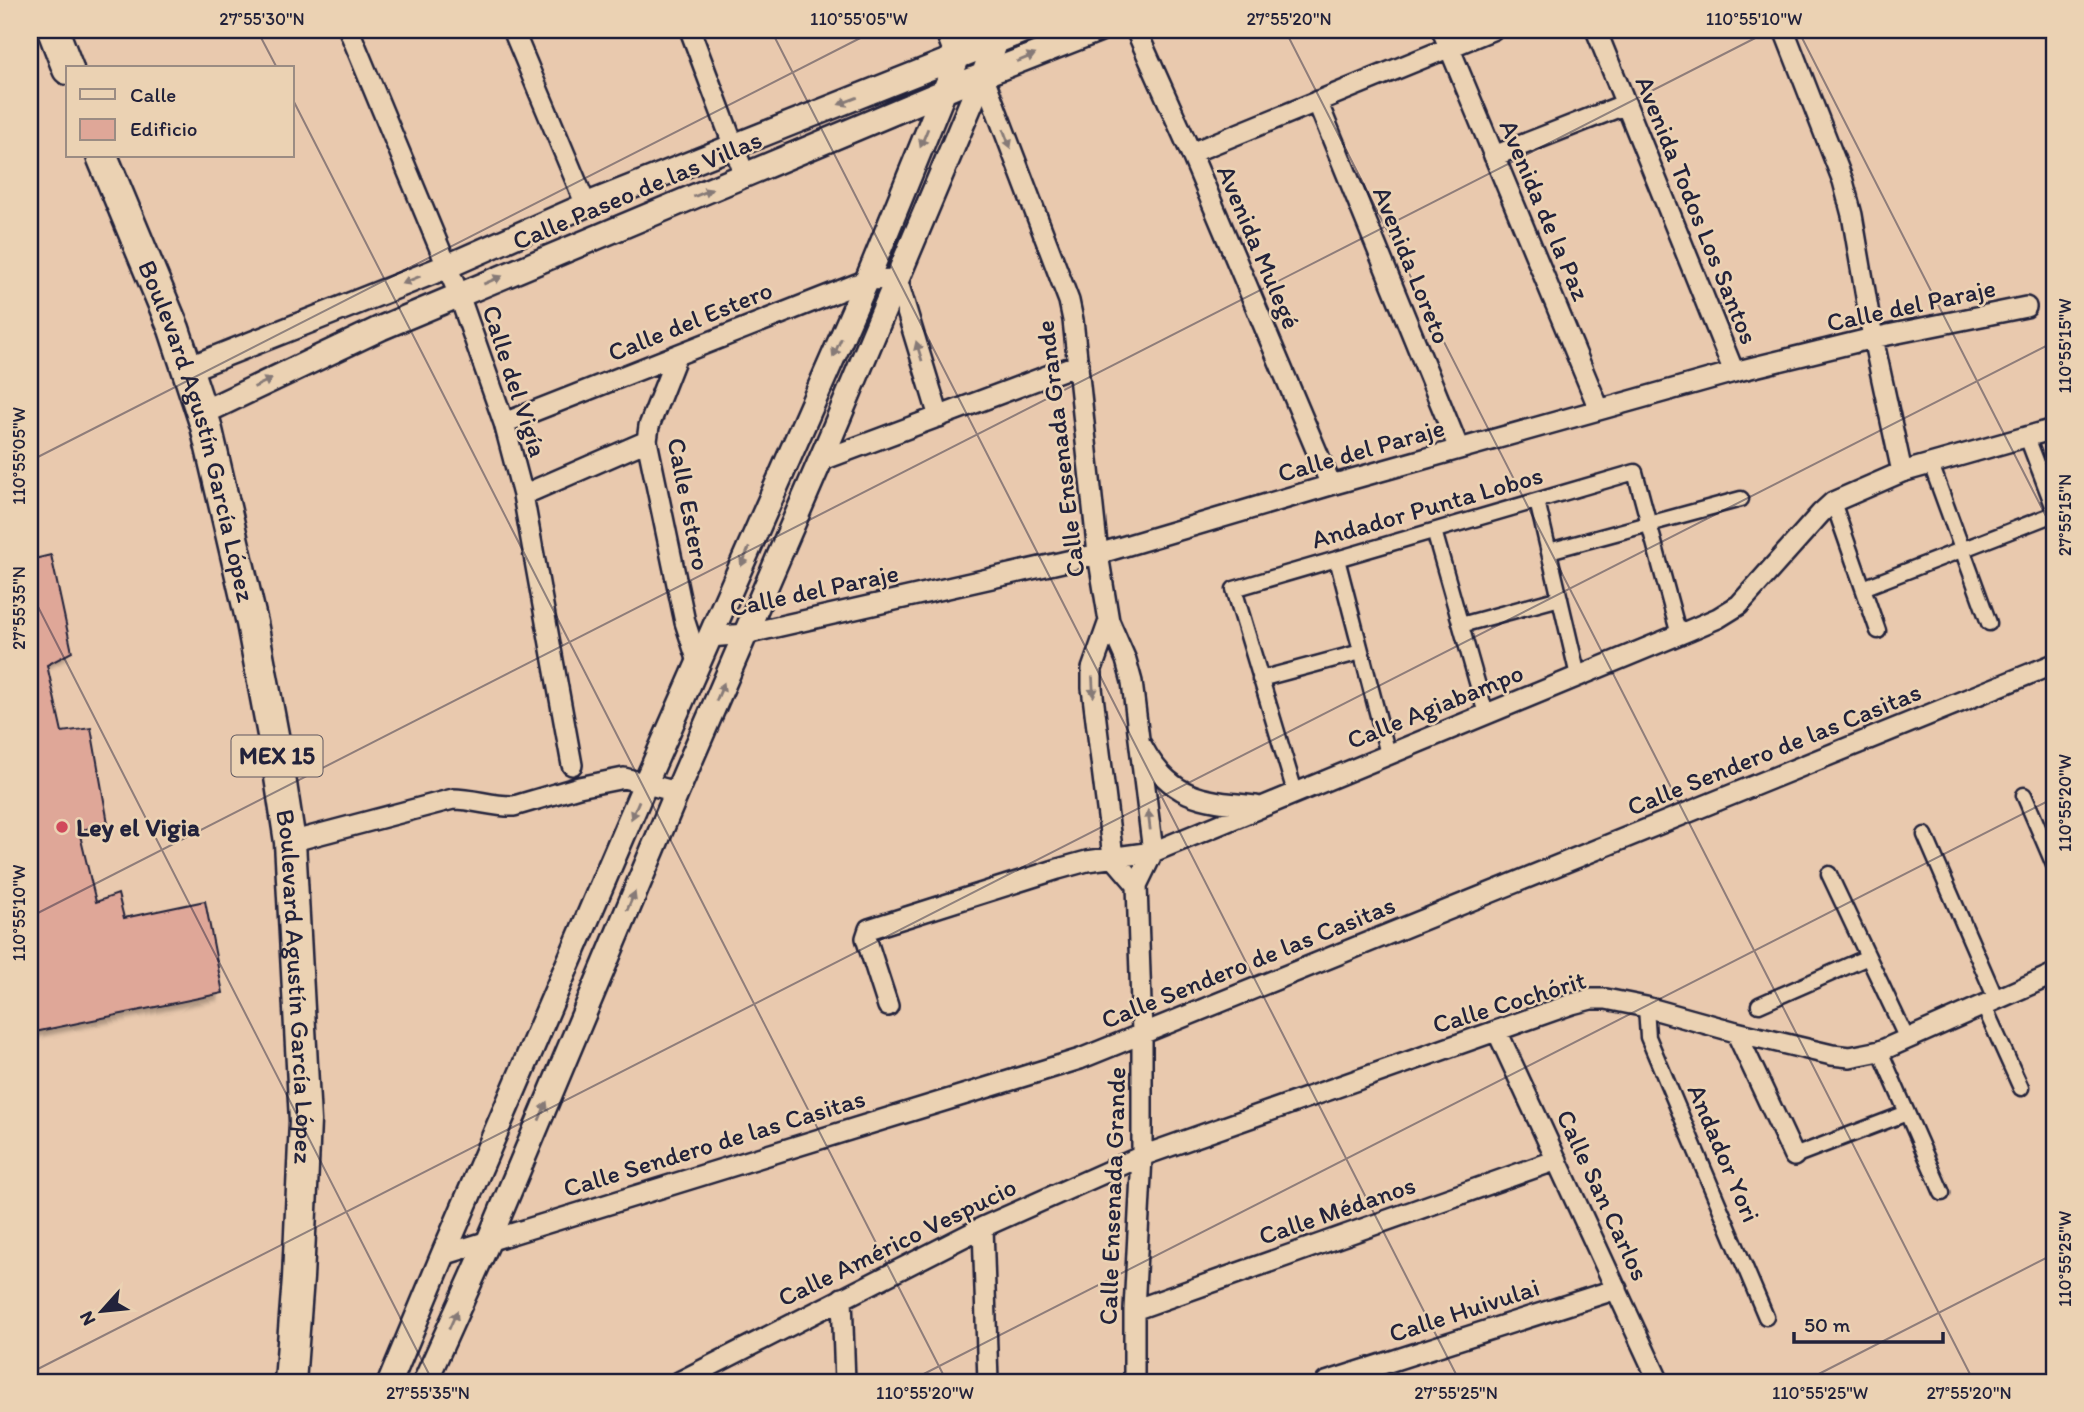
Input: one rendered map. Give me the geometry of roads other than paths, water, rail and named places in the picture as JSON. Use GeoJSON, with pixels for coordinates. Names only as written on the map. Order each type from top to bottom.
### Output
{"type":"FeatureCollection","features":[{"type":"Feature","properties":{"kind":"main road"},"geometry":{"type":"LineString","coordinates":[[53,30],[67,66]]}},
{"type":"Feature","properties":{"kind":"main road","name":"Boulevard Agustín García López"},"geometry":{"type":"LineString","coordinates":[[104,158],[174,329],[202,412],[253,622],[290,842],[305,1121],[298,1278],[289,1382]]}},
{"type":"Feature","properties":{"kind":"street","name":"Calle del Vigía"},"geometry":{"type":"LineString","coordinates":[[349,30],[448,266],[505,423],[523,495],[572,765]]}},
{"type":"Feature","properties":{"kind":"street"},"geometry":{"type":"LineString","coordinates":[[513,30],[586,205]]}},
{"type":"Feature","properties":{"kind":"street"},"geometry":{"type":"LineString","coordinates":[[690,30],[744,176]]}},
{"type":"Feature","properties":{"kind":"street"},"geometry":{"type":"LineString","coordinates":[[945,30],[956,58]]}},
{"type":"Feature","properties":{"kind":"street"},"geometry":{"type":"LineString","coordinates":[[390,1382],[646,782],[867,279],[969,30]]}},
{"type":"Feature","properties":{"kind":"street","name":"Calle Paseo de las Villas"},"geometry":{"type":"LineString","coordinates":[[188,369],[448,266],[586,205],[956,58],[998,35],[1025,30]]}},
{"type":"Feature","properties":{"kind":"street","name":"Calle Paseo de las Villas"},"geometry":{"type":"LineString","coordinates":[[202,412],[381,328],[983,75],[1098,30]]}},
{"type":"Feature","properties":{"kind":"street","name":"Avenida Mulegé"},"geometry":{"type":"LineString","coordinates":[[1136,30],[1191,153],[1331,485]]}},
{"type":"Feature","properties":{"kind":"street"},"geometry":{"type":"LineString","coordinates":[[1191,153],[1317,101],[1446,38],[1492,30]]}},
{"type":"Feature","properties":{"kind":"street","name":"Avenida Todos Los Santos"},"geometry":{"type":"LineString","coordinates":[[1596,30],[1734,372]]}},
{"type":"Feature","properties":{"kind":"street"},"geometry":{"type":"LineString","coordinates":[[1784,30],[1843,181],[1902,472]]}},
{"type":"Feature","properties":{"kind":"street"},"geometry":{"type":"LineString","coordinates":[[425,1382],[489,1240],[998,35]]}},
{"type":"Feature","properties":{"kind":"street","name":"Avenida de la Paz"},"geometry":{"type":"LineString","coordinates":[[1446,38],[1599,409]]}},
{"type":"Feature","properties":{"kind":"street","name":"Calle Ensenada Grande"},"geometry":{"type":"LineString","coordinates":[[983,75],[1069,301],[1079,364],[1098,554],[1109,621],[1126,660],[1132,682],[1153,852],[1137,885],[1142,1033],[1142,1156],[1133,1382]]}},
{"type":"Feature","properties":{"kind":"street","name":"Avenida Loreto"},"geometry":{"type":"LineString","coordinates":[[1317,101],[1459,449]]}},
{"type":"Feature","properties":{"kind":"street"},"geometry":{"type":"LineString","coordinates":[[1494,156],[1626,104]]}},
{"type":"Feature","properties":{"kind":"street","name":"Calle del Estero"},"geometry":{"type":"LineString","coordinates":[[505,423],[867,279],[897,279]]}},
{"type":"Feature","properties":{"kind":"street"},"geometry":{"type":"LineString","coordinates":[[897,279],[939,416]]}},
{"type":"Feature","properties":{"kind":"street","name":"Calle del Paraje"},"geometry":{"type":"LineString","coordinates":[[710,636],[745,634],[1098,554],[1331,485],[1734,372],[1873,338],[2026,307]]}},
{"type":"Feature","properties":{"kind":"street","name":"Calle Estero"},"geometry":{"type":"LineString","coordinates":[[677,355],[649,426],[647,441],[685,622],[699,665]]}},
{"type":"Feature","properties":{"kind":"street"},"geometry":{"type":"LineString","coordinates":[[820,461],[1079,364]]}},
{"type":"Feature","properties":{"kind":"street","name":"Calle Agiabampo"},"geometry":{"type":"LineString","coordinates":[[888,1006],[866,937],[869,929],[1058,869],[1113,857],[1153,852],[1679,635],[1718,618],[1739,605],[1833,502],[1902,472],[2054,429]]}},
{"type":"Feature","properties":{"kind":"street"},"geometry":{"type":"LineString","coordinates":[[2027,437],[2054,509]]}},
{"type":"Feature","properties":{"kind":"street"},"geometry":{"type":"LineString","coordinates":[[523,495],[647,441]]}},
{"type":"Feature","properties":{"kind":"street"},"geometry":{"type":"LineString","coordinates":[[1931,464],[1989,623]]}},
{"type":"Feature","properties":{"kind":"street","name":"Andador Punta Lobos"},"geometry":{"type":"LineString","coordinates":[[1260,679],[1234,589],[1635,472],[1649,524]]}},
{"type":"Feature","properties":{"kind":"street"},"geometry":{"type":"LineString","coordinates":[[1549,551],[1741,499]]}},
{"type":"Feature","properties":{"kind":"street"},"geometry":{"type":"LineString","coordinates":[[1537,501],[1578,676]]}},
{"type":"Feature","properties":{"kind":"street"},"geometry":{"type":"LineString","coordinates":[[1833,502],[1878,631]]}},
{"type":"Feature","properties":{"kind":"street"},"geometry":{"type":"LineString","coordinates":[[1863,588],[2054,514]]}},
{"type":"Feature","properties":{"kind":"street"},"geometry":{"type":"LineString","coordinates":[[1649,524],[1679,635]]}},
{"type":"Feature","properties":{"kind":"street"},"geometry":{"type":"LineString","coordinates":[[1434,531],[1486,714]]}},
{"type":"Feature","properties":{"kind":"street"},"geometry":{"type":"LineString","coordinates":[[1337,559],[1388,754]]}},
{"type":"Feature","properties":{"kind":"street"},"geometry":{"type":"LineString","coordinates":[[1461,625],[1560,598]]}},
{"type":"Feature","properties":{"kind":"street","name":"Calle Ensenada Grande"},"geometry":{"type":"LineString","coordinates":[[1109,621],[1092,669],[1092,688],[1113,857]]}},
{"type":"Feature","properties":{"kind":"street"},"geometry":{"type":"LineString","coordinates":[[1295,792],[1260,679],[1361,652]]}},
{"type":"Feature","properties":{"kind":"street","name":"Calle Sendero de las Casitas"},"geometry":{"type":"LineString","coordinates":[[443,1255],[1080,1059],[2054,664]]}},
{"type":"Feature","properties":{"kind":"street"},"geometry":{"type":"LineString","coordinates":[[1139,741],[1155,767],[1186,793],[1209,802],[1261,806]]}},
{"type":"Feature","properties":{"kind":"street"},"geometry":{"type":"LineString","coordinates":[[290,842],[453,799],[504,807],[514,806],[611,779],[624,778],[677,792]]}},
{"type":"Feature","properties":{"kind":"street"},"geometry":{"type":"LineString","coordinates":[[2024,794],[2054,865]]}},
{"type":"Feature","properties":{"kind":"street"},"geometry":{"type":"LineString","coordinates":[[1925,835],[2021,1088]]}},
{"type":"Feature","properties":{"kind":"street"},"geometry":{"type":"LineString","coordinates":[[1113,857],[1137,885]]}},
{"type":"Feature","properties":{"kind":"street"},"geometry":{"type":"LineString","coordinates":[[1829,874],[1907,1039]]}},
{"type":"Feature","properties":{"kind":"street"},"geometry":{"type":"LineString","coordinates":[[1759,1005],[1868,957]]}},
{"type":"Feature","properties":{"kind":"street","name":"Calle Cochórit"},"geometry":{"type":"LineString","coordinates":[[1142,1156],[1591,999],[1606,999],[1646,1007],[1736,1032],[1850,1057],[1880,1051],[2054,974]]}},
{"type":"Feature","properties":{"kind":"street","name":"Andador Yori"},"geometry":{"type":"LineString","coordinates":[[1646,1007],[1648,1037],[1766,1317]]}},
{"type":"Feature","properties":{"kind":"street","name":"Calle San Carlos"},"geometry":{"type":"LineString","coordinates":[[1497,1031],[1659,1382]]}},
{"type":"Feature","properties":{"kind":"street"},"geometry":{"type":"LineString","coordinates":[[1736,1032],[1794,1156],[1907,1113]]}},
{"type":"Feature","properties":{"kind":"street"},"geometry":{"type":"LineString","coordinates":[[1880,1051],[1942,1193]]}},
{"type":"Feature","properties":{"kind":"street","name":"Calle Américo Vespucio"},"geometry":{"type":"LineString","coordinates":[[679,1382],[706,1375],[842,1298],[983,1227],[1142,1156]]}},
{"type":"Feature","properties":{"kind":"street","name":"Calle Médanos"},"geometry":{"type":"LineString","coordinates":[[1134,1310],[1558,1160]]}},
{"type":"Feature","properties":{"kind":"street"},"geometry":{"type":"LineString","coordinates":[[983,1227],[988,1382]]}},
{"type":"Feature","properties":{"kind":"street","name":"Calle Huivulai"},"geometry":{"type":"LineString","coordinates":[[1326,1382],[1362,1376],[1618,1289]]}},
{"type":"Feature","properties":{"kind":"street"},"geometry":{"type":"LineString","coordinates":[[842,1298],[845,1382]]}},
{"type":"Feature","properties":{"kind":"place","name":"Ley el Vigia"},"geometry":{"type":"Point","coordinates":[62,827]}}]}
